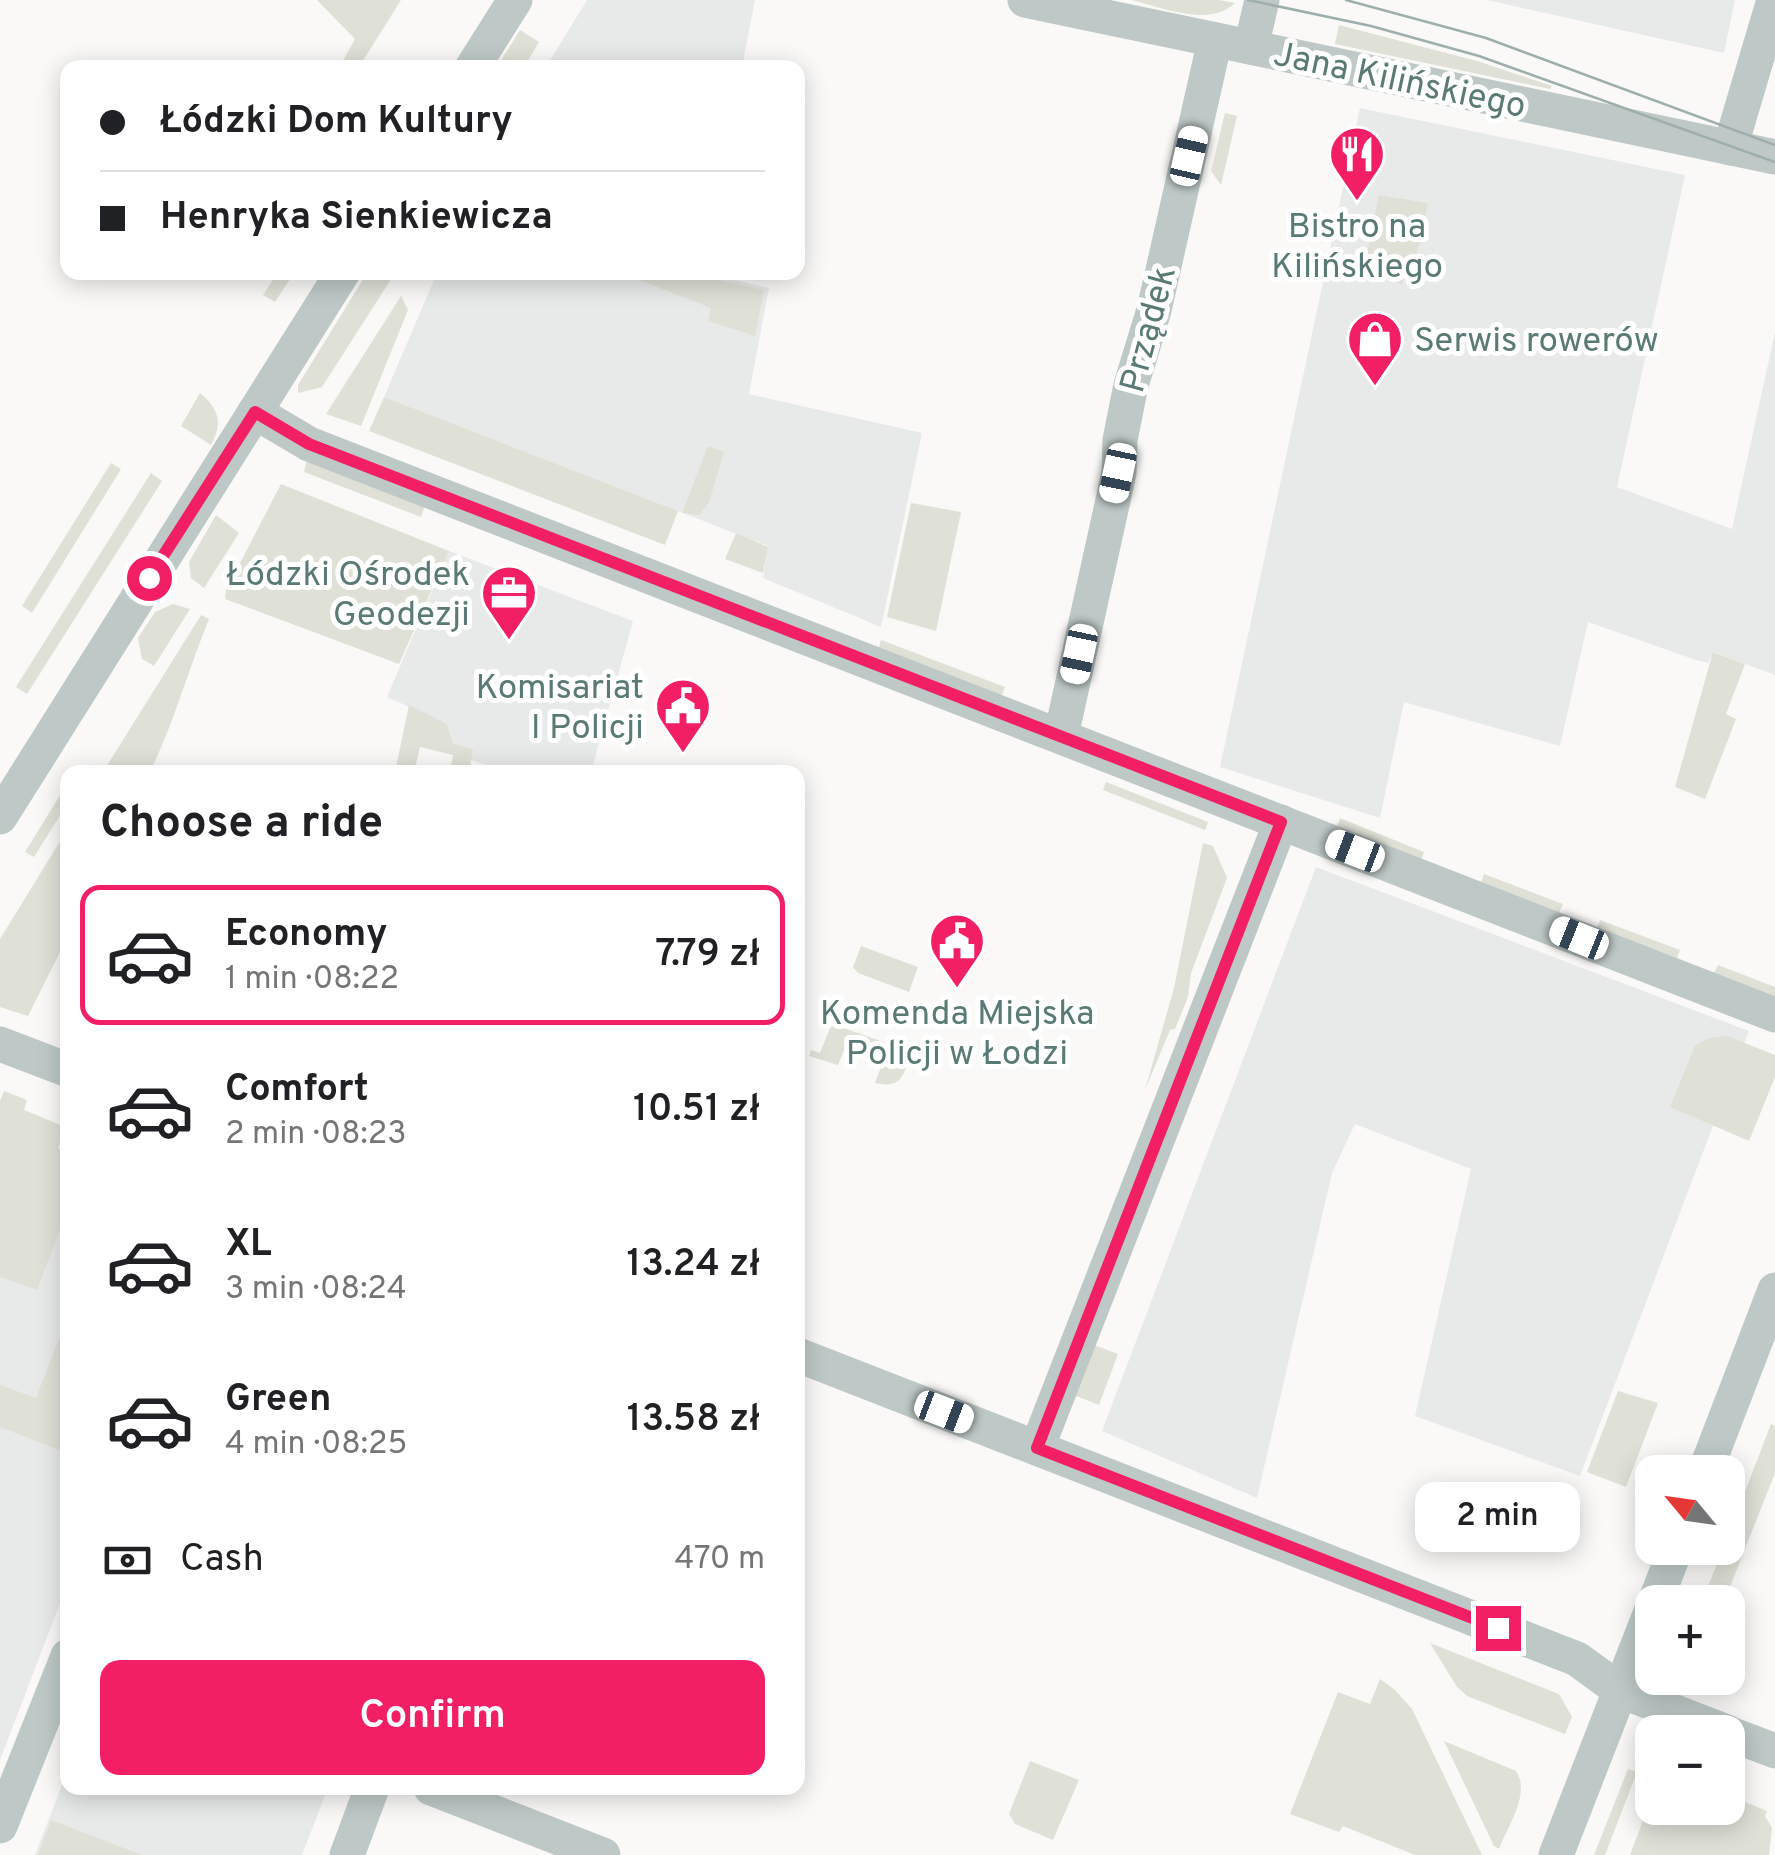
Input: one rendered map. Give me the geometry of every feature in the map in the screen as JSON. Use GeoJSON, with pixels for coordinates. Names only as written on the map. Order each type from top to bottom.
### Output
{"type":"FeatureCollection","features":[{"type":"Feature","properties":{"kind":"street"},"geometry":{"type":"LineString","coordinates":[[477,60],[515,0]]}},
{"type":"Feature","properties":{"kind":"street","name":"Jana Kilińskiego"},"geometry":{"type":"LineString","coordinates":[[1026,0],[1775,158]]}},
{"type":"Feature","properties":{"kind":"street"},"geometry":{"type":"LineString","coordinates":[[1251,47],[1262,0]]}},
{"type":"Feature","properties":{"kind":"street"},"geometry":{"type":"LineString","coordinates":[[1730,148],[1774,0]]}},
{"type":"Feature","properties":{"kind":"street","name":"Prządek"},"geometry":{"type":"LineString","coordinates":[[1061,736],[1118,473],[1131,385],[1145,348],[1215,40]]}},
{"type":"Feature","properties":{"kind":"street"},"geometry":{"type":"LineString","coordinates":[[0,817],[337,280]]}},
{"type":"Feature","properties":{"kind":"street"},"geometry":{"type":"LineString","coordinates":[[255,412],[309,444],[1775,1016]]}},
{"type":"Feature","properties":{"kind":"street"},"geometry":{"type":"LineString","coordinates":[[1037,1448],[1281,822]]}},
{"type":"Feature","properties":{"kind":"street"},"geometry":{"type":"LineString","coordinates":[[0,1044],[60,1067]]}},
{"type":"Feature","properties":{"kind":"street"},"geometry":{"type":"LineString","coordinates":[[1712,1455],[1775,1290]]}},
{"type":"Feature","properties":{"kind":"street"},"geometry":{"type":"LineString","coordinates":[[805,1357],[1577,1659],[1621,1691],[1682,1715]]}},
{"type":"Feature","properties":{"kind":"street"},"geometry":{"type":"LineString","coordinates":[[1556,1855],[1635,1655]]}},
{"type":"Feature","properties":{"kind":"street"},"geometry":{"type":"LineString","coordinates":[[0,1826],[60,1676]]}},
{"type":"Feature","properties":{"kind":"street"},"geometry":{"type":"LineString","coordinates":[[1745,1739],[1775,1750]]}},
{"type":"Feature","properties":{"kind":"street"},"geometry":{"type":"LineString","coordinates":[[347,1855],[369,1795]]}},
{"type":"Feature","properties":{"kind":"street"},"geometry":{"type":"LineString","coordinates":[[450,1795],[603,1855]]}},
{"type":"Feature","properties":{"kind":"shaded area"},"geometry":{"type":"Polygon","coordinates":[[[317,0],[401,0],[363,60],[343,60],[355,39],[317,0]]]}},
{"type":"Feature","properties":{"kind":"shaded area"},"geometry":{"type":"Polygon","coordinates":[[[587,0],[755,0],[743,60],[550,60],[587,0]]]}},
{"type":"Feature","properties":{"kind":"shaded area"},"geometry":{"type":"Polygon","coordinates":[[[1131,0],[1235,3],[1212,14],[1199,15],[1131,0]]]}},
{"type":"Feature","properties":{"kind":"shaded area"},"geometry":{"type":"Polygon","coordinates":[[[1487,0],[1735,0],[1724,53],[1487,0]]]}},
{"type":"Feature","properties":{"kind":"shaded area"},"geometry":{"type":"Polygon","coordinates":[[[1339,25],[1477,61],[1552,86],[1550,89],[1335,44],[1339,25]]]}},
{"type":"Feature","properties":{"kind":"shaded area"},"geometry":{"type":"Polygon","coordinates":[[[520,30],[539,42],[528,60],[501,60],[520,30]]]}},
{"type":"Feature","properties":{"kind":"shaded area"},"geometry":{"type":"Polygon","coordinates":[[[1360,108],[1685,175],[1617,487],[1732,529],[1775,332],[1775,675],[1714,652],[1708,663],[1693,659],[1588,622],[1560,746],[1404,702],[1380,818],[1220,767],[1360,108]]]}},
{"type":"Feature","properties":{"kind":"shaded area"},"geometry":{"type":"Polygon","coordinates":[[[1225,113],[1237,116],[1221,185],[1211,171],[1225,113]]]}},
{"type":"Feature","properties":{"kind":"shaded area"},"geometry":{"type":"Polygon","coordinates":[[[1379,195],[1428,203],[1413,270],[1406,269],[1402,284],[1362,275],[1379,195]]]}},
{"type":"Feature","properties":{"kind":"shaded area"},"geometry":{"type":"Polygon","coordinates":[[[273,280],[289,280],[275,302],[263,295],[273,280]]]}},
{"type":"Feature","properties":{"kind":"shaded area"},"geometry":{"type":"Polygon","coordinates":[[[363,280],[391,280],[322,387],[298,393],[298,385],[363,280]]]}},
{"type":"Feature","properties":{"kind":"shaded area"},"geometry":{"type":"Polygon","coordinates":[[[434,280],[734,280],[769,288],[749,394],[922,433],[881,627],[763,578],[768,546],[384,397],[434,280]]]}},
{"type":"Feature","properties":{"kind":"shaded area"},"geometry":{"type":"Polygon","coordinates":[[[640,280],[719,280],[764,290],[755,336],[708,321],[711,308],[640,280]]]}},
{"type":"Feature","properties":{"kind":"shaded area"},"geometry":{"type":"Polygon","coordinates":[[[401,296],[408,310],[361,426],[326,414],[401,296]]]}},
{"type":"Feature","properties":{"kind":"shaded area"},"geometry":{"type":"Polygon","coordinates":[[[200,393],[217,417],[211,445],[181,426],[200,393]]]}},
{"type":"Feature","properties":{"kind":"shaded area"},"geometry":{"type":"Polygon","coordinates":[[[384,397],[678,511],[665,545],[369,431],[384,397]]]}},
{"type":"Feature","properties":{"kind":"shaded area"},"geometry":{"type":"Polygon","coordinates":[[[708,446],[724,452],[709,502],[699,515],[682,513],[708,446]]]}},
{"type":"Feature","properties":{"kind":"shaded area"},"geometry":{"type":"Polygon","coordinates":[[[307,460],[425,505],[421,517],[304,472],[307,460]]]}},
{"type":"Feature","properties":{"kind":"shaded area"},"geometry":{"type":"Polygon","coordinates":[[[111,463],[121,469],[32,613],[22,606],[111,463]]]}},
{"type":"Feature","properties":{"kind":"shaded area"},"geometry":{"type":"Polygon","coordinates":[[[151,473],[162,481],[27,694],[16,687],[151,473]]]}},
{"type":"Feature","properties":{"kind":"shaded area"},"geometry":{"type":"Polygon","coordinates":[[[281,484],[449,551],[399,664],[225,599],[226,590],[281,484]]]}},
{"type":"Feature","properties":{"kind":"shaded area"},"geometry":{"type":"Polygon","coordinates":[[[911,503],[961,512],[936,631],[887,617],[911,503]]]}},
{"type":"Feature","properties":{"kind":"shaded area"},"geometry":{"type":"Polygon","coordinates":[[[216,515],[239,533],[204,588],[191,578],[189,562],[216,515]]]}},
{"type":"Feature","properties":{"kind":"shaded area"},"geometry":{"type":"Polygon","coordinates":[[[736,533],[768,547],[763,573],[725,559],[736,533]]]}},
{"type":"Feature","properties":{"kind":"shaded area"},"geometry":{"type":"Polygon","coordinates":[[[449,551],[633,621],[593,765],[486,765],[471,760],[472,750],[453,743],[447,724],[387,697],[449,551]]]}},
{"type":"Feature","properties":{"kind":"shaded area"},"geometry":{"type":"Polygon","coordinates":[[[173,604],[190,609],[154,666],[142,659],[138,638],[155,612],[173,604]]]}},
{"type":"Feature","properties":{"kind":"shaded area"},"geometry":{"type":"Polygon","coordinates":[[[201,615],[209,619],[153,765],[107,765],[201,615]]]}},
{"type":"Feature","properties":{"kind":"shaded area"},"geometry":{"type":"Polygon","coordinates":[[[881,640],[1005,687],[1001,697],[878,650],[881,640]]]}},
{"type":"Feature","properties":{"kind":"shaded area"},"geometry":{"type":"Polygon","coordinates":[[[1713,652],[1745,664],[1726,714],[1736,719],[1705,799],[1675,787],[1713,652]]]}},
{"type":"Feature","properties":{"kind":"shaded area"},"geometry":{"type":"Polygon","coordinates":[[[409,705],[447,724],[453,743],[473,750],[470,765],[451,765],[453,755],[420,747],[416,765],[396,765],[409,705]]]}},
{"type":"Feature","properties":{"kind":"shaded area"},"geometry":{"type":"Polygon","coordinates":[[[1106,782],[1208,822],[1205,830],[1103,790],[1106,782]]]}},
{"type":"Feature","properties":{"kind":"shaded area"},"geometry":{"type":"Polygon","coordinates":[[[60,795],[60,815],[34,857],[25,852],[60,795]]]}},
{"type":"Feature","properties":{"kind":"shaded area"},"geometry":{"type":"Polygon","coordinates":[[[1340,818],[1424,852],[1421,861],[1337,827],[1340,818]]]}},
{"type":"Feature","properties":{"kind":"shaded area"},"geometry":{"type":"Polygon","coordinates":[[[60,841],[60,952],[28,1016],[0,1007],[0,939],[60,841]]]}},
{"type":"Feature","properties":{"kind":"shaded area"},"geometry":{"type":"Polygon","coordinates":[[[1203,843],[1213,846],[1227,878],[1191,973],[1188,997],[1145,1090],[1174,988],[1203,843]]]}},
{"type":"Feature","properties":{"kind":"shaded area"},"geometry":{"type":"Polygon","coordinates":[[[1316,867],[1749,1031],[1580,1476],[1415,1416],[1471,1169],[1355,1124],[1332,1173],[1257,1498],[1102,1431],[1316,867]]]}},
{"type":"Feature","properties":{"kind":"shaded area"},"geometry":{"type":"Polygon","coordinates":[[[1484,874],[1563,904],[1559,913],[1481,883],[1484,874]]]}},
{"type":"Feature","properties":{"kind":"shaded area"},"geometry":{"type":"Polygon","coordinates":[[[1600,920],[1680,950],[1677,958],[1597,928],[1600,920]]]}},
{"type":"Feature","properties":{"kind":"shaded area"},"geometry":{"type":"Polygon","coordinates":[[[861,946],[918,967],[909,992],[858,973],[853,967],[861,946]]]}},
{"type":"Feature","properties":{"kind":"shaded area"},"geometry":{"type":"Polygon","coordinates":[[[1718,965],[1775,987],[1775,997],[1714,973],[1718,965]]]}},
{"type":"Feature","properties":{"kind":"shaded area"},"geometry":{"type":"Polygon","coordinates":[[[835,1025],[912,1052],[901,1078],[891,1084],[875,1083],[885,1056],[847,1043],[838,1065],[809,1056],[811,1050],[820,1053],[835,1025]]]}},
{"type":"Feature","properties":{"kind":"shaded area"},"geometry":{"type":"Polygon","coordinates":[[[1727,1036],[1775,1055],[1775,1077],[1749,1141],[1670,1107],[1695,1046],[1708,1038],[1727,1036]]]}},
{"type":"Feature","properties":{"kind":"shaded area"},"geometry":{"type":"Polygon","coordinates":[[[4,1091],[27,1100],[24,1110],[60,1125],[60,1230],[37,1290],[0,1277],[0,1101],[4,1091]]]}},
{"type":"Feature","properties":{"kind":"shaded area"},"geometry":{"type":"Polygon","coordinates":[[[60,1230],[60,1603],[0,1760],[0,1277],[37,1290],[60,1230]]]}},
{"type":"Feature","properties":{"kind":"shaded area"},"geometry":{"type":"Polygon","coordinates":[[[60,1339],[60,1450],[0,1427],[0,1385],[36,1398],[60,1339]]]}},
{"type":"Feature","properties":{"kind":"shaded area"},"geometry":{"type":"Polygon","coordinates":[[[1094,1345],[1118,1354],[1099,1405],[1074,1395],[1094,1345]]]}},
{"type":"Feature","properties":{"kind":"shaded area"},"geometry":{"type":"Polygon","coordinates":[[[1618,1391],[1658,1403],[1626,1487],[1587,1472],[1618,1391]]]}},
{"type":"Feature","properties":{"kind":"shaded area"},"geometry":{"type":"Polygon","coordinates":[[[1771,1424],[1775,1426],[1775,1473],[1745,1549],[1745,1492],[1771,1424]]]}},
{"type":"Feature","properties":{"kind":"shaded area"},"geometry":{"type":"Polygon","coordinates":[[[1716,1565],[1739,1565],[1731,1585],[1709,1585],[1716,1565]]]}},
{"type":"Feature","properties":{"kind":"shaded area"},"geometry":{"type":"Polygon","coordinates":[[[1430,1643],[1559,1694],[1572,1717],[1565,1734],[1467,1696],[1457,1687],[1430,1643]]]}},
{"type":"Feature","properties":{"kind":"shaded area"},"geometry":{"type":"Polygon","coordinates":[[[1380,1679],[1412,1709],[1482,1855],[1415,1855],[1343,1826],[1339,1832],[1290,1814],[1338,1692],[1370,1704],[1380,1679]]]}},
{"type":"Feature","properties":{"kind":"shaded area"},"geometry":{"type":"Polygon","coordinates":[[[1444,1741],[1516,1771],[1520,1799],[1499,1849],[1494,1846],[1444,1741]]]}},
{"type":"Feature","properties":{"kind":"shaded area"},"geometry":{"type":"Polygon","coordinates":[[[1030,1761],[1079,1780],[1053,1840],[1015,1824],[1009,1814],[1030,1761]]]}},
{"type":"Feature","properties":{"kind":"shaded area"},"geometry":{"type":"Polygon","coordinates":[[[1628,1769],[1635,1771],[1605,1855],[1594,1855],[1628,1769]]]}},
{"type":"Feature","properties":{"kind":"shaded area"},"geometry":{"type":"Polygon","coordinates":[[[60,1790],[60,1795],[325,1795],[302,1855],[35,1855],[60,1790]]]}},
{"type":"Feature","properties":{"kind":"shaded area"},"geometry":{"type":"Polygon","coordinates":[[[1745,1802],[1767,1811],[1765,1816],[1772,1828],[1769,1855],[1630,1855],[1641,1825],[1745,1825],[1745,1802]]]}},
{"type":"Feature","properties":{"kind":"shaded area"},"geometry":{"type":"Polygon","coordinates":[[[51,1820],[142,1855],[38,1855],[51,1820]]]}},
{"type":"Feature","properties":{"kind":"tram line"},"geometry":{"type":"LineString","coordinates":[[1248,0],[1371,26],[1479,56],[1775,162]]}},
{"type":"Feature","properties":{"kind":"tram line"},"geometry":{"type":"LineString","coordinates":[[1346,0],[1486,38],[1775,145]]}},
{"type":"Feature","properties":{"kind":"place","name":"Bistro na Kilińskiego"},"geometry":{"type":"Point","coordinates":[1357,203]}},
{"type":"Feature","properties":{"kind":"place","name":"Serwis rowerów"},"geometry":{"type":"Point","coordinates":[1375,388]}},
{"type":"Feature","properties":{"kind":"place","name":"Łódzki Ośrodek Geodezji"},"geometry":{"type":"Point","coordinates":[509,642]}},
{"type":"Feature","properties":{"kind":"place","name":"Komisariat I Policji"},"geometry":{"type":"Point","coordinates":[683,755]}},
{"type":"Feature","properties":{"kind":"place","name":"Komenda Miejska Policji w Łodzi"},"geometry":{"type":"Point","coordinates":[957,990]}},
{"type":"Feature","properties":{"kind":"route"},"geometry":{"type":"LineString","coordinates":[[149,578],[255,412],[309,444],[1281,822],[1037,1448],[1498,1628]]}}]}
